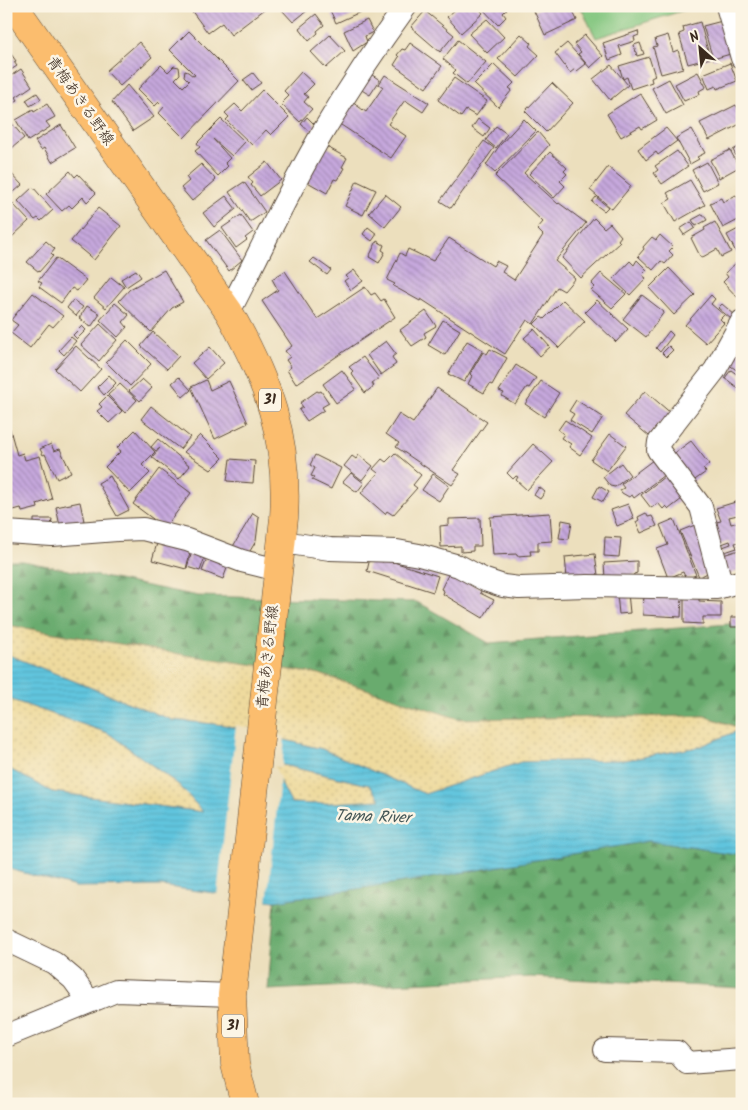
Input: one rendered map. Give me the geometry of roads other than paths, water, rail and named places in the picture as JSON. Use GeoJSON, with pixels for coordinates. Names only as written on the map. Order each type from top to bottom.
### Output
{"type":"FeatureCollection","features":[{"type":"Feature","properties":{"kind":"main road","name":"青梅あきる野線"},"geometry":{"type":"LineString","coordinates":[[14,6],[229,312],[254,360],[273,408],[286,480],[282,542],[232,995],[236,1064],[245,1104]]}},
{"type":"Feature","properties":{"kind":"street"},"geometry":{"type":"LineString","coordinates":[[229,312],[274,221],[324,131],[406,6]]}},
{"type":"Feature","properties":{"kind":"street"},"geometry":{"type":"LineString","coordinates":[[727,6],[742,58]]}},
{"type":"Feature","properties":{"kind":"street"},"geometry":{"type":"LineString","coordinates":[[734,583],[720,579],[700,507],[658,450],[660,442],[715,370],[742,321]]}},
{"type":"Feature","properties":{"kind":"street"},"geometry":{"type":"LineString","coordinates":[[6,532],[52,535],[143,530],[188,540],[242,560],[277,579]]}},
{"type":"Feature","properties":{"kind":"street"},"geometry":{"type":"LineString","coordinates":[[282,542],[330,549],[397,550],[458,566],[486,580],[503,586],[519,588],[588,586],[717,588],[734,583]]}},
{"type":"Feature","properties":{"kind":"street"},"geometry":{"type":"LineString","coordinates":[[6,940],[54,963],[73,979],[89,1001]]}},
{"type":"Feature","properties":{"kind":"street"},"geometry":{"type":"LineString","coordinates":[[6,1036],[116,991],[232,995]]}},
{"type":"Feature","properties":{"kind":"street"},"geometry":{"type":"LineString","coordinates":[[605,1050],[677,1052],[687,1063],[742,1059]]}},
{"type":"Feature","properties":{"kind":"water","name":"Tama River"},"geometry":{"type":"Polygon","coordinates":[[[6,654],[172,720],[224,725],[322,749],[425,794],[521,762],[626,760],[699,747],[742,729],[742,855],[649,841],[424,879],[275,901],[161,886],[76,887],[6,868],[6,767],[52,792],[203,812],[179,785],[108,733],[6,698],[6,654]],[[270,762],[291,803],[312,804],[381,800],[369,785],[270,762]]]}}]}
